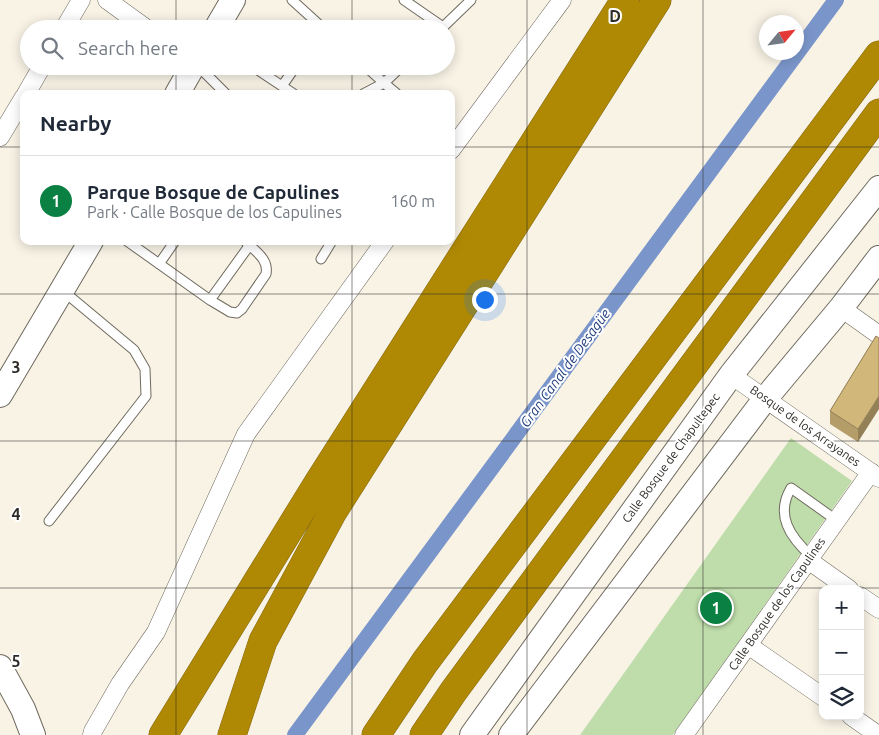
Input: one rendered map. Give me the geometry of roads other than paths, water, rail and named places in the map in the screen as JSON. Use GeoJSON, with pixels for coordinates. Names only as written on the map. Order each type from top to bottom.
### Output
{"type":"FeatureCollection","features":[{"type":"Feature","properties":{"kind":"highway"},"geometry":{"type":"LineString","coordinates":[[163,735],[318,483],[625,0]]}},
{"type":"Feature","properties":{"kind":"highway"},"geometry":{"type":"LineString","coordinates":[[232,735],[263,641],[332,513],[657,0]]}},
{"type":"Feature","properties":{"kind":"highway"},"geometry":{"type":"LineString","coordinates":[[376,735],[425,662],[879,55]]}},
{"type":"Feature","properties":{"kind":"highway"},"geometry":{"type":"LineString","coordinates":[[424,735],[453,692],[879,113]]}},
{"type":"Feature","properties":{"kind":"main road"},"geometry":{"type":"LineString","coordinates":[[221,20],[233,0]]}},
{"type":"Feature","properties":{"kind":"main road"},"geometry":{"type":"LineString","coordinates":[[179,90],[188,75]]}},
{"type":"Feature","properties":{"kind":"main road","name":"Calle Bosque de Chapultepec"},"geometry":{"type":"LineString","coordinates":[[472,735],[731,375],[879,188]]}},
{"type":"Feature","properties":{"kind":"main road"},"geometry":{"type":"LineString","coordinates":[[0,395],[88,245]]}},
{"type":"Feature","properties":{"kind":"main road"},"geometry":{"type":"LineString","coordinates":[[511,735],[765,398],[841,308],[879,258]]}},
{"type":"Feature","properties":{"kind":"main road"},"geometry":{"type":"LineString","coordinates":[[0,667],[23,709],[34,735]]}},
{"type":"Feature","properties":{"kind":"street"},"geometry":{"type":"LineString","coordinates":[[69,20],[81,0]]}},
{"type":"Feature","properties":{"kind":"street"},"geometry":{"type":"LineString","coordinates":[[107,0],[135,20]]}},
{"type":"Feature","properties":{"kind":"street"},"geometry":{"type":"LineString","coordinates":[[455,145],[562,0]]}},
{"type":"Feature","properties":{"kind":"street"},"geometry":{"type":"LineString","coordinates":[[28,90],[37,75]]}},
{"type":"Feature","properties":{"kind":"street"},"geometry":{"type":"LineString","coordinates":[[0,137],[20,104]]}},
{"type":"Feature","properties":{"kind":"street"},"geometry":{"type":"LineString","coordinates":[[92,735],[120,684],[156,632],[246,434],[382,245]]}},
{"type":"Feature","properties":{"kind":"street"},"geometry":{"type":"LineString","coordinates":[[841,308],[879,335]]}},
{"type":"Feature","properties":{"kind":"street","name":"Bosque de los Arrayanes"},"geometry":{"type":"LineString","coordinates":[[731,375],[875,475]]}},
{"type":"Feature","properties":{"kind":"street","name":"Calle Bosque de los Capulines"},"geometry":{"type":"LineString","coordinates":[[688,734],[836,520],[875,475]]}},
{"type":"Feature","properties":{"kind":"street"},"geometry":{"type":"LineString","coordinates":[[809,558],[844,585]]}},
{"type":"Feature","properties":{"kind":"street"},"geometry":{"type":"LineString","coordinates":[[864,599],[879,609]]}},
{"type":"Feature","properties":{"kind":"street"},"geometry":{"type":"LineString","coordinates":[[748,645],[819,694]]}},
{"type":"Feature","properties":{"kind":"street"},"geometry":{"type":"LineString","coordinates":[[857,720],[878,735]]}},
{"type":"Feature","properties":{"kind":"lane"},"geometry":{"type":"LineString","coordinates":[[292,0],[303,4],[316,20]]}},
{"type":"Feature","properties":{"kind":"lane"},"geometry":{"type":"LineString","coordinates":[[404,0],[431,20]]}},
{"type":"Feature","properties":{"kind":"lane"},"geometry":{"type":"LineString","coordinates":[[450,20],[471,0]]}},
{"type":"Feature","properties":{"kind":"lane"},"geometry":{"type":"LineString","coordinates":[[602,36],[616,0]]}},
{"type":"Feature","properties":{"kind":"lane"},"geometry":{"type":"LineString","coordinates":[[207,75],[222,90]]}},
{"type":"Feature","properties":{"kind":"lane"},"geometry":{"type":"LineString","coordinates":[[266,75],[288,90]]}},
{"type":"Feature","properties":{"kind":"lane"},"geometry":{"type":"LineString","coordinates":[[282,86],[290,75]]}},
{"type":"Feature","properties":{"kind":"lane"},"geometry":{"type":"LineString","coordinates":[[375,75],[392,90]]}},
{"type":"Feature","properties":{"kind":"lane"},"geometry":{"type":"LineString","coordinates":[[371,90],[384,83],[392,75]]}},
{"type":"Feature","properties":{"kind":"lane"},"geometry":{"type":"LineString","coordinates":[[133,245],[210,300],[230,312],[237,313],[242,309],[266,274],[266,261],[249,245]]}},
{"type":"Feature","properties":{"kind":"lane"},"geometry":{"type":"LineString","coordinates":[[159,264],[172,245]]}},
{"type":"Feature","properties":{"kind":"lane"},"geometry":{"type":"LineString","coordinates":[[210,300],[246,245]]}},
{"type":"Feature","properties":{"kind":"lane"},"geometry":{"type":"LineString","coordinates":[[320,259],[329,245]]}},
{"type":"Feature","properties":{"kind":"lane"},"geometry":{"type":"LineString","coordinates":[[49,521],[146,396],[145,369],[134,350],[62,290]]}},
{"type":"Feature","properties":{"kind":"lane"},"geometry":{"type":"LineString","coordinates":[[809,558],[797,544],[785,519],[784,506],[791,488],[836,520]]}},
{"type":"Feature","properties":{"kind":"waterway","name":"Gran Canal de Desagüe"},"geometry":{"type":"LineString","coordinates":[[295,735],[836,0]]}},
{"type":"Feature","properties":{"kind":"place","name":"Parque Bosque de Capulines"},"geometry":{"type":"Point","coordinates":[716,608]}}]}
